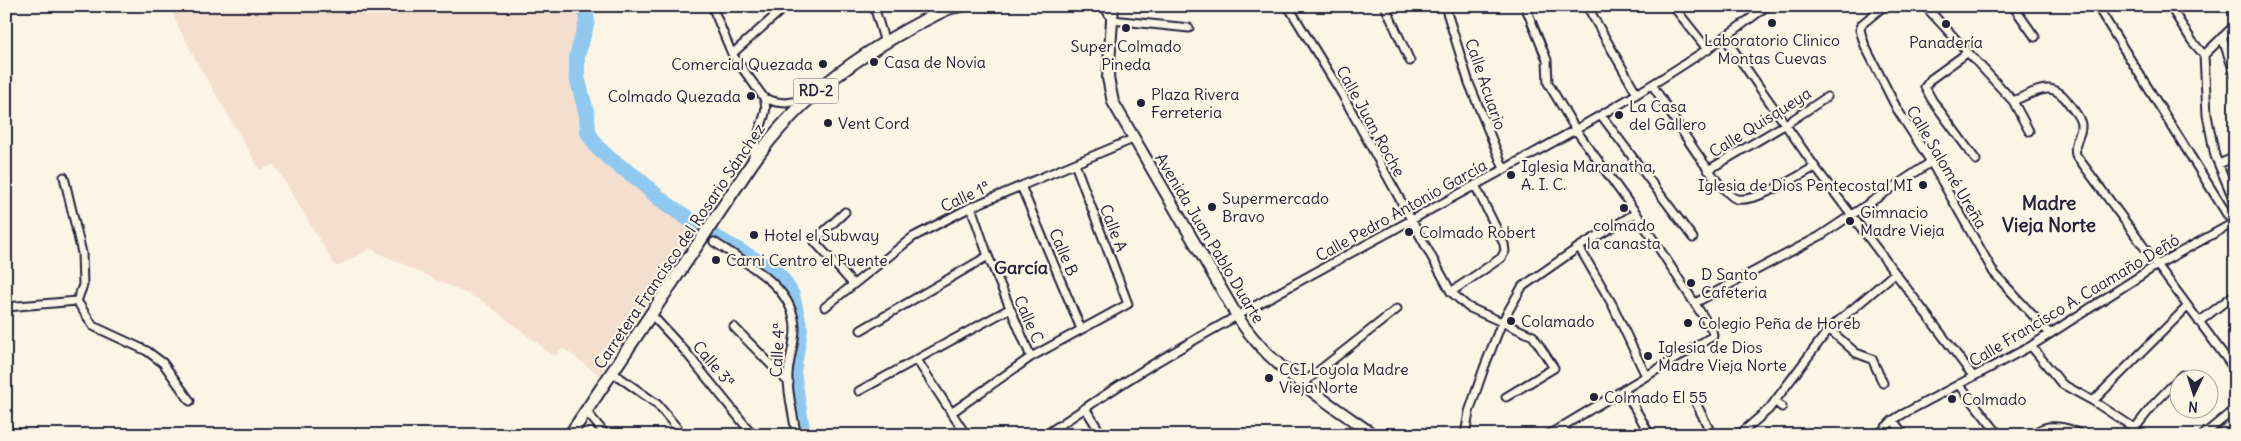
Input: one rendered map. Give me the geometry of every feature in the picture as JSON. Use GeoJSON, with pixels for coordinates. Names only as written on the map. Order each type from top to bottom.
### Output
{"type":"FeatureCollection","features":[{"type":"Feature","properties":{"kind":"main road","name":"Avenida Juan Pablo Duarte"},"geometry":{"type":"LineString","coordinates":[[1113,6],[1108,78],[1113,102],[1237,316],[1248,334],[1302,384],[1374,435]]}},
{"type":"Feature","properties":{"kind":"main road","name":"Carretera Francisco del Rosario Sánchez"},"geometry":{"type":"LineString","coordinates":[[570,435],[651,314],[710,237],[717,218],[751,164],[777,129],[805,100],[833,77],[885,43],[948,9]]}},
{"type":"Feature","properties":{"kind":"street"},"geometry":{"type":"LineString","coordinates":[[712,6],[732,54],[764,98],[767,107],[751,164]]}},
{"type":"Feature","properties":{"kind":"street"},"geometry":{"type":"LineString","coordinates":[[732,54],[786,6]]}},
{"type":"Feature","properties":{"kind":"street"},"geometry":{"type":"LineString","coordinates":[[874,6],[885,43]]}},
{"type":"Feature","properties":{"kind":"street"},"geometry":{"type":"LineString","coordinates":[[948,9],[968,6]]}},
{"type":"Feature","properties":{"kind":"street"},"geometry":{"type":"LineString","coordinates":[[1104,6],[1112,20],[1189,28]]}},
{"type":"Feature","properties":{"kind":"street","name":"Calle Juan Roche"},"geometry":{"type":"LineString","coordinates":[[1288,6],[1342,94],[1451,292],[1468,307],[1533,336],[1554,368],[1506,397]]}},
{"type":"Feature","properties":{"kind":"street"},"geometry":{"type":"LineString","coordinates":[[1385,6],[1410,61]]}},
{"type":"Feature","properties":{"kind":"street","name":"Calle Acuario"},"geometry":{"type":"LineString","coordinates":[[1445,6],[1468,83],[1504,169]]}},
{"type":"Feature","properties":{"kind":"street"},"geometry":{"type":"LineString","coordinates":[[1525,6],[1547,60],[1547,82],[1576,130],[1636,213],[1712,330],[1713,336],[1548,435]]}},
{"type":"Feature","properties":{"kind":"street"},"geometry":{"type":"LineString","coordinates":[[1587,6],[1637,94]]}},
{"type":"Feature","properties":{"kind":"street"},"geometry":{"type":"LineString","coordinates":[[1673,6],[1708,50]]}},
{"type":"Feature","properties":{"kind":"street","name":"Calle Pedro Antonio García"},"geometry":{"type":"LineString","coordinates":[[1045,435],[1153,364],[1653,86],[1708,50],[1767,6]]}},
{"type":"Feature","properties":{"kind":"street","name":"Calle Salomé Ureña"},"geometry":{"type":"LineString","coordinates":[[1884,6],[1862,24],[1860,30],[1862,39],[1897,109],[1931,162],[1994,273],[2050,334]]}},
{"type":"Feature","properties":{"kind":"street"},"geometry":{"type":"LineString","coordinates":[[1925,6],[2013,101],[2029,132]]}},
{"type":"Feature","properties":{"kind":"street"},"geometry":{"type":"LineString","coordinates":[[2012,6],[2035,37]]}},
{"type":"Feature","properties":{"kind":"street"},"geometry":{"type":"LineString","coordinates":[[2170,6],[2192,41],[2204,55],[2207,115],[2218,164],[2235,203]]}},
{"type":"Feature","properties":{"kind":"street"},"geometry":{"type":"LineString","coordinates":[[2099,7],[2234,223]]}},
{"type":"Feature","properties":{"kind":"street"},"geometry":{"type":"LineString","coordinates":[[2204,55],[2235,25]]}},
{"type":"Feature","properties":{"kind":"street"},"geometry":{"type":"LineString","coordinates":[[2222,37],[2235,75]]}},
{"type":"Feature","properties":{"kind":"street"},"geometry":{"type":"LineString","coordinates":[[1725,38],[1815,167],[1973,376]]}},
{"type":"Feature","properties":{"kind":"street"},"geometry":{"type":"LineString","coordinates":[[1967,53],[1931,79],[1926,87],[1934,104],[1976,160]]}},
{"type":"Feature","properties":{"kind":"street"},"geometry":{"type":"LineString","coordinates":[[1653,86],[1708,170],[1729,197],[1740,200],[1761,195],[1815,167]]}},
{"type":"Feature","properties":{"kind":"street"},"geometry":{"type":"LineString","coordinates":[[2013,101],[2045,88],[2054,89],[2062,93],[2081,124],[2081,131],[2074,146],[2076,155],[2235,370]]}},
{"type":"Feature","properties":{"kind":"street","name":"Calle Quisqueya"},"geometry":{"type":"LineString","coordinates":[[1708,170],[1786,124],[1827,97]]}},
{"type":"Feature","properties":{"kind":"street"},"geometry":{"type":"LineString","coordinates":[[764,98],[786,104],[805,100]]}},
{"type":"Feature","properties":{"kind":"street"},"geometry":{"type":"LineString","coordinates":[[1601,115],[1693,238]]}},
{"type":"Feature","properties":{"kind":"street","name":"Calle 1ª"},"geometry":{"type":"LineString","coordinates":[[825,307],[913,237],[971,207],[1133,139]]}},
{"type":"Feature","properties":{"kind":"street"},"geometry":{"type":"LineString","coordinates":[[2218,164],[2235,157]]}},
{"type":"Feature","properties":{"kind":"street"},"geometry":{"type":"LineString","coordinates":[[1694,302],[1820,236],[1931,162]]}},
{"type":"Feature","properties":{"kind":"street","name":"Calle A"},"geometry":{"type":"LineString","coordinates":[[1075,164],[1128,302],[1126,306],[1081,329]]}},
{"type":"Feature","properties":{"kind":"street"},"geometry":{"type":"LineString","coordinates":[[64,177],[82,253],[83,285],[77,300]]}},
{"type":"Feature","properties":{"kind":"street"},"geometry":{"type":"LineString","coordinates":[[1451,292],[1501,258],[1505,251],[1504,244],[1475,185]]}},
{"type":"Feature","properties":{"kind":"street","name":"Calle B"},"geometry":{"type":"LineString","coordinates":[[1021,186],[1081,329]]}},
{"type":"Feature","properties":{"kind":"street","name":"Calle C"},"geometry":{"type":"LineString","coordinates":[[971,207],[988,256],[1030,357]]}},
{"type":"Feature","properties":{"kind":"street"},"geometry":{"type":"LineString","coordinates":[[845,212],[816,239],[816,242],[853,284]]}},
{"type":"Feature","properties":{"kind":"street"},"geometry":{"type":"LineString","coordinates":[[1465,435],[1472,404],[1502,322],[1522,287],[1579,247],[1636,213]]}},
{"type":"Feature","properties":{"kind":"street","name":"Calle Francisco A. Caamaño Deñó"},"geometry":{"type":"LineString","coordinates":[[1878,435],[1893,420],[2031,346],[2157,266],[2234,223]]}},
{"type":"Feature","properties":{"kind":"street","name":"Calle 4ª"},"geometry":{"type":"LineString","coordinates":[[710,237],[762,274],[785,299],[793,316],[795,327],[788,383],[796,435]]}},
{"type":"Feature","properties":{"kind":"street"},"geometry":{"type":"LineString","coordinates":[[1579,247],[1612,304],[1646,376]]}},
{"type":"Feature","properties":{"kind":"street"},"geometry":{"type":"LineString","coordinates":[[861,330],[988,256]]}},
{"type":"Feature","properties":{"kind":"street"},"geometry":{"type":"LineString","coordinates":[[1739,435],[1751,426],[1775,401],[1829,329],[1895,273]]}},
{"type":"Feature","properties":{"kind":"street"},"geometry":{"type":"LineString","coordinates":[[2199,322],[2235,294]]}},
{"type":"Feature","properties":{"kind":"street"},"geometry":{"type":"LineString","coordinates":[[6,307],[77,300]]}},
{"type":"Feature","properties":{"kind":"street"},"geometry":{"type":"LineString","coordinates":[[77,300],[93,326],[147,351],[163,363],[190,401]]}},
{"type":"Feature","properties":{"kind":"street"},"geometry":{"type":"LineString","coordinates":[[2093,401],[2187,307]]}},
{"type":"Feature","properties":{"kind":"street"},"geometry":{"type":"LineString","coordinates":[[859,391],[1009,309]]}},
{"type":"Feature","properties":{"kind":"street"},"geometry":{"type":"LineString","coordinates":[[1302,384],[1397,310]]}},
{"type":"Feature","properties":{"kind":"street","name":"Calle 3ª"},"geometry":{"type":"LineString","coordinates":[[651,314],[685,351],[753,435]]}},
{"type":"Feature","properties":{"kind":"street"},"geometry":{"type":"LineString","coordinates":[[734,327],[788,383]]}},
{"type":"Feature","properties":{"kind":"street"},"geometry":{"type":"LineString","coordinates":[[951,412],[1030,357],[1081,329]]}},
{"type":"Feature","properties":{"kind":"street"},"geometry":{"type":"LineString","coordinates":[[1829,329],[1856,353],[1872,358],[1883,383]]}},
{"type":"Feature","properties":{"kind":"street"},"geometry":{"type":"LineString","coordinates":[[2031,346],[2062,384],[2093,401],[2145,435]]}},
{"type":"Feature","properties":{"kind":"street"},"geometry":{"type":"LineString","coordinates":[[917,360],[966,435]]}},
{"type":"Feature","properties":{"kind":"street"},"geometry":{"type":"LineString","coordinates":[[612,372],[657,404],[683,435]]}},
{"type":"Feature","properties":{"kind":"street"},"geometry":{"type":"LineString","coordinates":[[1959,384],[1999,435]]}},
{"type":"Feature","properties":{"kind":"street"},"geometry":{"type":"LineString","coordinates":[[1624,389],[1650,435]]}},
{"type":"Feature","properties":{"kind":"street"},"geometry":{"type":"LineString","coordinates":[[2135,428],[2168,390]]}},
{"type":"Feature","properties":{"kind":"street"},"geometry":{"type":"LineString","coordinates":[[1695,400],[1712,435]]}},
{"type":"Feature","properties":{"kind":"street"},"geometry":{"type":"LineString","coordinates":[[1775,401],[1782,407]]}},
{"type":"Feature","properties":{"kind":"street"},"geometry":{"type":"LineString","coordinates":[[1085,408],[1102,435]]}},
{"type":"Feature","properties":{"kind":"street"},"geometry":{"type":"LineString","coordinates":[[2203,435],[2235,409]]}},
{"type":"Feature","properties":{"kind":"street"},"geometry":{"type":"LineString","coordinates":[[586,410],[606,435]]}},
{"type":"Feature","properties":{"kind":"street"},"geometry":{"type":"LineString","coordinates":[[1893,420],[1904,435]]}},
{"type":"Feature","properties":{"kind":"street"},"geometry":{"type":"LineString","coordinates":[[1562,427],[1569,435]]}},
{"type":"Feature","properties":{"kind":"street"},"geometry":{"type":"LineString","coordinates":[[2033,435],[2043,428],[2055,427],[2076,432],[2080,435]]}},
{"type":"Feature","properties":{"kind":"shaded area"},"geometry":{"type":"Polygon","coordinates":[[[168,6],[585,6],[587,22],[577,56],[577,77],[587,115],[588,132],[597,147],[611,160],[638,179],[660,199],[700,227],[599,375],[563,348],[554,356],[484,302],[370,249],[336,267],[274,164],[260,170],[194,57],[168,6]]]}},
{"type":"Feature","properties":{"kind":"waterway"},"geometry":{"type":"LineString","coordinates":[[585,6],[587,22],[577,56],[577,77],[587,115],[588,132],[597,147],[660,199],[713,236],[776,272],[785,283],[792,295],[800,329],[793,372],[803,435]]}},
{"type":"Feature","properties":{"kind":"place","name":"Laboratorio Clinico Montas Cuevas"},"geometry":{"type":"Point","coordinates":[1772,23]}},
{"type":"Feature","properties":{"kind":"place","name":"Panadería"},"geometry":{"type":"Point","coordinates":[1946,24]}},
{"type":"Feature","properties":{"kind":"place","name":"Super Colmado Pineda"},"geometry":{"type":"Point","coordinates":[1126,28]}},
{"type":"Feature","properties":{"kind":"place","name":"Casa de Novia"},"geometry":{"type":"Point","coordinates":[874,62]}},
{"type":"Feature","properties":{"kind":"place","name":"Comercial Quezada"},"geometry":{"type":"Point","coordinates":[823,64]}},
{"type":"Feature","properties":{"kind":"place","name":"Colmado Quezada"},"geometry":{"type":"Point","coordinates":[751,96]}},
{"type":"Feature","properties":{"kind":"place","name":"Plaza Rivera Ferreteria"},"geometry":{"type":"Point","coordinates":[1141,103]}},
{"type":"Feature","properties":{"kind":"place","name":"La Casa del Gallero"},"geometry":{"type":"Point","coordinates":[1619,115]}},
{"type":"Feature","properties":{"kind":"place","name":"Vent Cord"},"geometry":{"type":"Point","coordinates":[828,123]}},
{"type":"Feature","properties":{"kind":"place","name":"Iglesia Maranatha, A. I. C."},"geometry":{"type":"Point","coordinates":[1511,175]}},
{"type":"Feature","properties":{"kind":"place","name":"Iglesia de Dios Pentecostal MI"},"geometry":{"type":"Point","coordinates":[1923,185]}},
{"type":"Feature","properties":{"kind":"place","name":"Supermercado Bravo"},"geometry":{"type":"Point","coordinates":[1212,207]}},
{"type":"Feature","properties":{"kind":"place","name":"colmado la canasta"},"geometry":{"type":"Point","coordinates":[1624,208]}},
{"type":"Feature","properties":{"kind":"place","name":"Gimnacio Madre Vieja"},"geometry":{"type":"Point","coordinates":[1850,221]}},
{"type":"Feature","properties":{"kind":"place","name":"Colmado Robert"},"geometry":{"type":"Point","coordinates":[1409,232]}},
{"type":"Feature","properties":{"kind":"place","name":"Hotel el Subway"},"geometry":{"type":"Point","coordinates":[754,235]}},
{"type":"Feature","properties":{"kind":"place","name":"Carni Centro el Puente"},"geometry":{"type":"Point","coordinates":[716,260]}},
{"type":"Feature","properties":{"kind":"place","name":"D Santo Cafeteria"},"geometry":{"type":"Point","coordinates":[1691,283]}},
{"type":"Feature","properties":{"kind":"place","name":"Colamado"},"geometry":{"type":"Point","coordinates":[1511,321]}},
{"type":"Feature","properties":{"kind":"place","name":"Colegio Peña de Horeb"},"geometry":{"type":"Point","coordinates":[1688,323]}},
{"type":"Feature","properties":{"kind":"place","name":"Iglesia de Dios Madre Vieja Norte"},"geometry":{"type":"Point","coordinates":[1648,356]}},
{"type":"Feature","properties":{"kind":"place","name":"CCI Loyola Madre Vieja Norte"},"geometry":{"type":"Point","coordinates":[1269,378]}},
{"type":"Feature","properties":{"kind":"place","name":"Colmado El 55"},"geometry":{"type":"Point","coordinates":[1594,397]}},
{"type":"Feature","properties":{"kind":"place","name":"Colmado"},"geometry":{"type":"Point","coordinates":[1952,399]}},
{"type":"Feature","properties":{"kind":"district","name":"Madre Vieja Norte"},"geometry":{"type":"Point","coordinates":[2049,214]}},
{"type":"Feature","properties":{"kind":"district","name":"García"},"geometry":{"type":"Point","coordinates":[1021,268]}}]}
